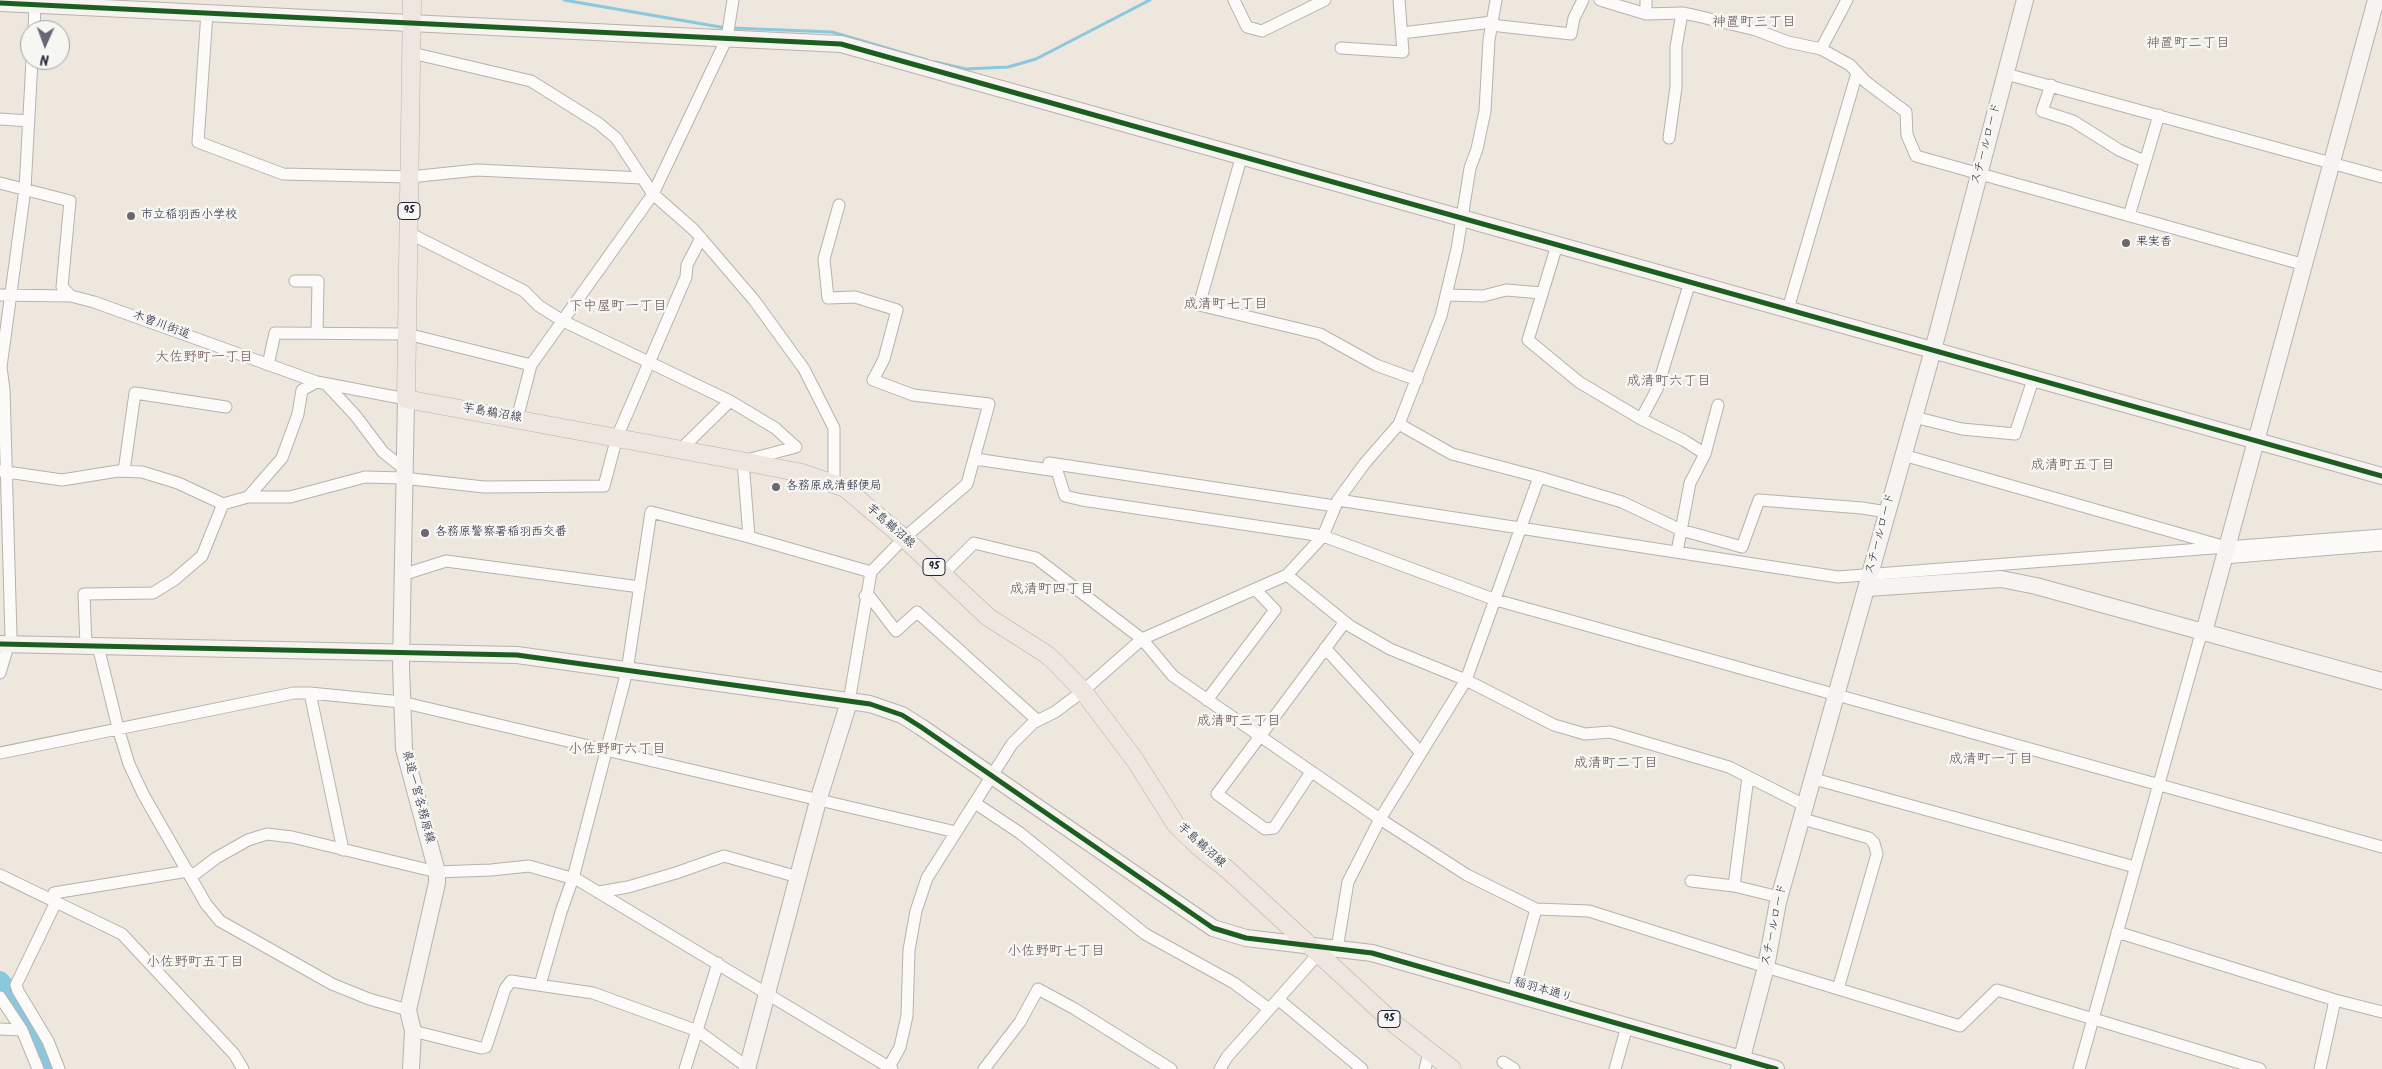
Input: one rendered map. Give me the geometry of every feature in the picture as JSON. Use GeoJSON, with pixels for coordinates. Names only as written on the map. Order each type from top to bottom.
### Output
{"type":"FeatureCollection","features":[{"type":"Feature","properties":{"kind":"main road","name":"95"},"geometry":{"type":"LineString","coordinates":[[406,399],[412,0]]}},
{"type":"Feature","properties":{"kind":"main road","name":"芋島鵜沼線"},"geometry":{"type":"LineString","coordinates":[[406,399],[743,461],[802,474],[845,488],[904,538],[988,617],[1046,654],[1083,691],[1135,760],[1176,825],[1324,953],[1397,1026],[1427,1061],[1452,1069]]}},
{"type":"Feature","properties":{"kind":"street"},"geometry":{"type":"LineString","coordinates":[[516,419],[530,365],[653,194],[729,31],[733,0]]}},
{"type":"Feature","properties":{"kind":"street"},"geometry":{"type":"LineString","coordinates":[[1234,0],[1247,27],[1262,31],[1325,0]]}},
{"type":"Feature","properties":{"kind":"street"},"geometry":{"type":"LineString","coordinates":[[1341,48],[1404,52],[1399,0]]}},
{"type":"Feature","properties":{"kind":"street"},"geometry":{"type":"LineString","coordinates":[[59,1069],[48,1041],[16,985],[53,901],[54,894],[189,874],[248,840],[268,834],[292,837],[438,872],[529,866],[574,878],[891,1068],[900,1047],[907,1016],[908,950],[916,911],[927,878],[994,776],[1012,744],[1037,720],[1055,712],[1083,691],[1142,639],[1287,575],[1323,536],[1336,503],[1365,463],[1399,424],[1441,316],[1457,249],[1460,218],[1470,168],[1477,149],[1485,111],[1492,23],[1496,0]]}},
{"type":"Feature","properties":{"kind":"street"},"geometry":{"type":"LineString","coordinates":[[1402,33],[1492,23],[1571,34],[1574,18],[1583,0]]}},
{"type":"Feature","properties":{"kind":"street"},"geometry":{"type":"LineString","coordinates":[[1600,0],[1613,6],[1646,14],[1682,13],[1756,30],[1788,42],[1821,49],[1850,65],[1857,73],[1906,112],[1907,135],[1916,156],[1979,172],[2305,265]]}},
{"type":"Feature","properties":{"kind":"street"},"geometry":{"type":"LineString","coordinates":[[1646,0],[1646,14]]}},
{"type":"Feature","properties":{"kind":"street"},"geometry":{"type":"LineString","coordinates":[[1821,49],[1847,0]]}},
{"type":"Feature","properties":{"kind":"street","name":"スチールロード"},"geometry":{"type":"LineString","coordinates":[[1740,1064],[1766,967],[1780,897],[1933,350],[2025,0]]}},
{"type":"Feature","properties":{"kind":"street"},"geometry":{"type":"LineString","coordinates":[[0,3],[36,5],[117,4],[207,13],[412,23],[729,31],[841,44],[2382,476]]}},
{"type":"Feature","properties":{"kind":"street"},"geometry":{"type":"LineString","coordinates":[[35,20],[36,5]]}},
{"type":"Feature","properties":{"kind":"street"},"geometry":{"type":"LineString","coordinates":[[2079,1069],[2158,784],[2199,641],[2204,632],[2258,440],[2332,163],[2377,8]]}},
{"type":"Feature","properties":{"kind":"street"},"geometry":{"type":"LineString","coordinates":[[207,13],[198,142],[283,174],[410,177],[477,170],[642,178]]}},
{"type":"Feature","properties":{"kind":"street"},"geometry":{"type":"LineString","coordinates":[[1669,138],[1676,87],[1676,47],[1682,13]]}},
{"type":"Feature","properties":{"kind":"street"},"geometry":{"type":"LineString","coordinates":[[412,53],[531,81],[598,123],[616,138],[653,194],[701,238],[754,300],[804,369],[834,428],[834,483]]}},
{"type":"Feature","properties":{"kind":"street"},"geometry":{"type":"LineString","coordinates":[[0,673],[5,644],[12,636],[3,472],[4,390],[1,367],[5,295],[25,189],[32,70]]}},
{"type":"Feature","properties":{"kind":"street"},"geometry":{"type":"LineString","coordinates":[[1788,309],[1857,73]]}},
{"type":"Feature","properties":{"kind":"street"},"geometry":{"type":"LineString","coordinates":[[2006,74],[2382,177]]}},
{"type":"Feature","properties":{"kind":"street"},"geometry":{"type":"LineString","coordinates":[[2051,85],[2042,111],[2073,121],[2119,150],[2144,161]]}},
{"type":"Feature","properties":{"kind":"street"},"geometry":{"type":"LineString","coordinates":[[2129,216],[2159,116]]}},
{"type":"Feature","properties":{"kind":"street"},"geometry":{"type":"LineString","coordinates":[[0,119],[29,121]]}},
{"type":"Feature","properties":{"kind":"street"},"geometry":{"type":"LineString","coordinates":[[1242,155],[1199,305],[1320,334],[1376,365],[1417,380]]}},
{"type":"Feature","properties":{"kind":"street"},"geometry":{"type":"LineString","coordinates":[[0,183],[70,201],[62,287],[71,296]]}},
{"type":"Feature","properties":{"kind":"street"},"geometry":{"type":"LineString","coordinates":[[413,1031],[481,1048],[486,1047],[505,989],[511,981],[593,993],[698,1031],[748,1068],[818,801],[849,702],[871,572],[904,538],[967,484],[989,404],[913,395],[873,380],[884,359],[897,310],[855,297],[828,298],[824,259],[838,205]]}},
{"type":"Feature","properties":{"kind":"street"},"geometry":{"type":"LineString","coordinates":[[409,233],[524,291],[539,306],[563,321],[730,402],[775,428],[796,447],[743,461],[749,537]]}},
{"type":"Feature","properties":{"kind":"street"},"geometry":{"type":"LineString","coordinates":[[3,472],[62,480],[124,471],[142,472],[178,483],[223,504],[248,497],[290,497],[365,477],[403,473],[484,488],[604,486],[617,438],[686,277],[687,265],[701,238]]}},
{"type":"Feature","properties":{"kind":"street"},"geometry":{"type":"LineString","coordinates":[[1557,245],[1528,340],[1579,382],[1640,419],[1685,441],[1705,454]]}},
{"type":"Feature","properties":{"kind":"street"},"geometry":{"type":"LineString","coordinates":[[295,281],[318,281],[317,333]]}},
{"type":"Feature","properties":{"kind":"street"},"geometry":{"type":"LineString","coordinates":[[1640,419],[1657,389],[1690,282]]}},
{"type":"Feature","properties":{"kind":"street"},"geometry":{"type":"LineString","coordinates":[[1446,294],[1483,296],[1506,290],[1542,293]]}},
{"type":"Feature","properties":{"kind":"street","name":"木曽川街道"},"geometry":{"type":"LineString","coordinates":[[5,295],[71,296],[94,302],[321,383],[406,399]]}},
{"type":"Feature","properties":{"kind":"street"},"geometry":{"type":"LineString","coordinates":[[268,365],[275,332],[407,334],[530,365]]}},
{"type":"Feature","properties":{"kind":"street"},"geometry":{"type":"LineString","coordinates":[[1914,417],[1962,429],[2015,434],[2034,377]]}},
{"type":"Feature","properties":{"kind":"street"},"geometry":{"type":"LineString","coordinates":[[248,497],[282,458],[298,414],[302,390],[321,383],[356,415],[383,452],[403,473]]}},
{"type":"Feature","properties":{"kind":"street"},"geometry":{"type":"LineString","coordinates":[[124,471],[135,393],[226,406]]}},
{"type":"Feature","properties":{"kind":"street","name":"県道一宮各務原線"},"geometry":{"type":"LineString","coordinates":[[406,399],[403,473],[401,702],[404,749],[438,872],[408,1010],[413,1031],[411,1069]]}},
{"type":"Feature","properties":{"kind":"street"},"geometry":{"type":"LineString","coordinates":[[681,450],[730,402]]}},
{"type":"Feature","properties":{"kind":"street"},"geometry":{"type":"LineString","coordinates":[[1677,552],[1690,483],[1705,454],[1718,405]]}},
{"type":"Feature","properties":{"kind":"street"},"geometry":{"type":"LineString","coordinates":[[1399,424],[1452,454],[1540,477],[1622,502],[1681,530],[1742,547],[1759,500],[1862,508],[1887,512]]}},
{"type":"Feature","properties":{"kind":"street"},"geometry":{"type":"LineString","coordinates":[[1903,455],[2226,553],[2382,535]]}},
{"type":"Feature","properties":{"kind":"street"},"geometry":{"type":"LineString","coordinates":[[975,459],[1057,471],[1065,496],[1082,500],[1323,536],[1496,600],[2382,847]]}},
{"type":"Feature","properties":{"kind":"street"},"geometry":{"type":"LineString","coordinates":[[1026,466],[1026,460],[1520,529],[1869,581],[2001,579],[2036,586],[2382,681]]}},
{"type":"Feature","properties":{"kind":"street"},"geometry":{"type":"LineString","coordinates":[[1220,1069],[1227,1057],[1269,1009],[1324,953],[1348,882],[1380,819],[1466,680],[1540,477]]}},
{"type":"Feature","properties":{"kind":"street"},"geometry":{"type":"LineString","coordinates":[[223,504],[202,556],[174,580],[153,593],[84,594],[92,646],[129,764],[143,794],[206,904],[220,921],[332,984],[408,1010]]}},
{"type":"Feature","properties":{"kind":"street"},"geometry":{"type":"LineString","coordinates":[[540,985],[561,912],[574,878],[627,671],[651,512],[749,537],[871,572]]}},
{"type":"Feature","properties":{"kind":"street"},"geometry":{"type":"LineString","coordinates":[[942,575],[974,543],[1036,558],[1142,639],[1173,676],[1207,700],[1380,819],[1467,875],[1536,909],[1589,910],[1766,967],[1960,1026],[1996,990],[2260,1069]]}},
{"type":"Feature","properties":{"kind":"street"},"geometry":{"type":"LineString","coordinates":[[1869,581],[2226,553],[2382,545]]}},
{"type":"Feature","properties":{"kind":"street"},"geometry":{"type":"LineString","coordinates":[[402,575],[446,561],[640,588]]}},
{"type":"Feature","properties":{"kind":"street"},"geometry":{"type":"LineString","coordinates":[[1287,575],[1345,622],[1390,649],[1466,680],[1554,725],[1585,734],[1610,732],[1729,768],[1748,777],[1804,812],[1869,838],[1874,843],[1877,854],[1838,989]]}},
{"type":"Feature","properties":{"kind":"street"},"geometry":{"type":"LineString","coordinates":[[1207,700],[1275,610],[1255,589]]}},
{"type":"Feature","properties":{"kind":"street"},"geometry":{"type":"LineString","coordinates":[[866,596],[870,597],[896,631],[917,612],[1037,720]]}},
{"type":"Feature","properties":{"kind":"street"},"geometry":{"type":"LineString","coordinates":[[1311,772],[1274,828],[1264,829],[1217,794],[1345,622]]}},
{"type":"Feature","properties":{"kind":"street","name":"稲羽本通り"},"geometry":{"type":"LineString","coordinates":[[5,644],[517,655],[870,704],[902,715],[994,776],[1213,928],[1246,938],[1324,953],[1372,953],[1627,1026],[1740,1064],[1776,1069]]}},
{"type":"Feature","properties":{"kind":"street"},"geometry":{"type":"LineString","coordinates":[[1325,648],[1421,753]]}},
{"type":"Feature","properties":{"kind":"street"},"geometry":{"type":"LineString","coordinates":[[0,752],[294,693],[310,693],[401,702],[956,832]]}},
{"type":"Feature","properties":{"kind":"street"},"geometry":{"type":"LineString","coordinates":[[310,693],[343,850]]}},
{"type":"Feature","properties":{"kind":"street"},"geometry":{"type":"LineString","coordinates":[[1734,886],[1748,777]]}},
{"type":"Feature","properties":{"kind":"street"},"geometry":{"type":"LineString","coordinates":[[1814,779],[2135,867]]}},
{"type":"Feature","properties":{"kind":"street"},"geometry":{"type":"LineString","coordinates":[[975,803],[1020,833],[1145,934],[1234,983],[1269,1009]]}},
{"type":"Feature","properties":{"kind":"street"},"geometry":{"type":"LineString","coordinates":[[599,892],[628,887],[724,856],[798,877]]}},
{"type":"Feature","properties":{"kind":"street"},"geometry":{"type":"LineString","coordinates":[[0,875],[122,934],[234,1054],[243,1069]]}},
{"type":"Feature","properties":{"kind":"street"},"geometry":{"type":"LineString","coordinates":[[1691,880],[1734,886],[1780,897]]}},
{"type":"Feature","properties":{"kind":"street"},"geometry":{"type":"LineString","coordinates":[[1514,993],[1536,909]]}},
{"type":"Feature","properties":{"kind":"street"},"geometry":{"type":"LineString","coordinates":[[2117,932],[2336,1000],[2382,1012]]}},
{"type":"Feature","properties":{"kind":"street"},"geometry":{"type":"LineString","coordinates":[[685,1069],[718,963]]}},
{"type":"Feature","properties":{"kind":"street"},"geometry":{"type":"LineString","coordinates":[[984,1069],[1020,1022],[1038,989],[1075,1008],[1171,1069]]}},
{"type":"Feature","properties":{"kind":"street"},"geometry":{"type":"LineString","coordinates":[[0,997],[22,1030],[38,1069]]}},
{"type":"Feature","properties":{"kind":"street"},"geometry":{"type":"LineString","coordinates":[[1279,1000],[1362,1069]]}},
{"type":"Feature","properties":{"kind":"street"},"geometry":{"type":"LineString","coordinates":[[2320,1069],[2336,1000]]}},
{"type":"Feature","properties":{"kind":"street"},"geometry":{"type":"LineString","coordinates":[[1615,1069],[1627,1026]]}},
{"type":"Feature","properties":{"kind":"street"},"geometry":{"type":"LineString","coordinates":[[0,1030],[22,1030]]}},
{"type":"Feature","properties":{"kind":"street"},"geometry":{"type":"LineString","coordinates":[[1503,1062],[1514,1069]]}},
{"type":"Feature","properties":{"kind":"waterway"},"geometry":{"type":"LineString","coordinates":[[564,0],[726,28]]}},
{"type":"Feature","properties":{"kind":"waterway"},"geometry":{"type":"LineString","coordinates":[[935,62],[966,69],[1008,67],[1036,59],[1150,0]]}},
{"type":"Feature","properties":{"kind":"waterway"},"geometry":{"type":"LineString","coordinates":[[732,28],[832,32],[927,60]]}},
{"type":"Feature","properties":{"kind":"waterway"},"geometry":{"type":"LineString","coordinates":[[0,980],[7,988],[32,1030],[48,1069]]}},
{"type":"Feature","properties":{"kind":"cycle path"},"geometry":{"type":"LineString","coordinates":[[0,3],[841,44],[2382,476]]}},
{"type":"Feature","properties":{"kind":"cycle path"},"geometry":{"type":"LineString","coordinates":[[0,644],[517,655],[870,704],[902,715],[921,727],[1213,928],[1246,938],[1372,953],[1776,1069]]}},
{"type":"Feature","properties":{"kind":"place","name":"市立稲羽西小学校"},"geometry":{"type":"Point","coordinates":[131,216]}},
{"type":"Feature","properties":{"kind":"place","name":"果実香"},"geometry":{"type":"Point","coordinates":[2126,243]}},
{"type":"Feature","properties":{"kind":"place","name":"各務原成清郵便局"},"geometry":{"type":"Point","coordinates":[776,487]}},
{"type":"Feature","properties":{"kind":"place","name":"各務原警察署稲羽西交番"},"geometry":{"type":"Point","coordinates":[425,533]}},
{"type":"Feature","properties":{"kind":"district","name":"神置町三丁目"},"geometry":{"type":"Point","coordinates":[1754,24]}},
{"type":"Feature","properties":{"kind":"district","name":"神置町二丁目"},"geometry":{"type":"Point","coordinates":[2188,45]}},
{"type":"Feature","properties":{"kind":"district","name":"成清町七丁目"},"geometry":{"type":"Point","coordinates":[1226,306]}},
{"type":"Feature","properties":{"kind":"district","name":"下中屋町一丁目"},"geometry":{"type":"Point","coordinates":[618,308]}},
{"type":"Feature","properties":{"kind":"district","name":"大佐野町一丁目"},"geometry":{"type":"Point","coordinates":[204,359]}},
{"type":"Feature","properties":{"kind":"district","name":"成清町六丁目"},"geometry":{"type":"Point","coordinates":[1669,383]}},
{"type":"Feature","properties":{"kind":"district","name":"成清町五丁目"},"geometry":{"type":"Point","coordinates":[2073,467]}},
{"type":"Feature","properties":{"kind":"district","name":"成清町四丁目"},"geometry":{"type":"Point","coordinates":[1052,591]}},
{"type":"Feature","properties":{"kind":"district","name":"成清町三丁目"},"geometry":{"type":"Point","coordinates":[1239,723]}},
{"type":"Feature","properties":{"kind":"district","name":"小佐野町六丁目"},"geometry":{"type":"Point","coordinates":[617,751]}},
{"type":"Feature","properties":{"kind":"district","name":"成清町一丁目"},"geometry":{"type":"Point","coordinates":[1991,761]}},
{"type":"Feature","properties":{"kind":"district","name":"成清町二丁目"},"geometry":{"type":"Point","coordinates":[1616,765]}},
{"type":"Feature","properties":{"kind":"district","name":"小佐野町七丁目"},"geometry":{"type":"Point","coordinates":[1056,953]}},
{"type":"Feature","properties":{"kind":"district","name":"小佐野町五丁目"},"geometry":{"type":"Point","coordinates":[195,964]}}]}
